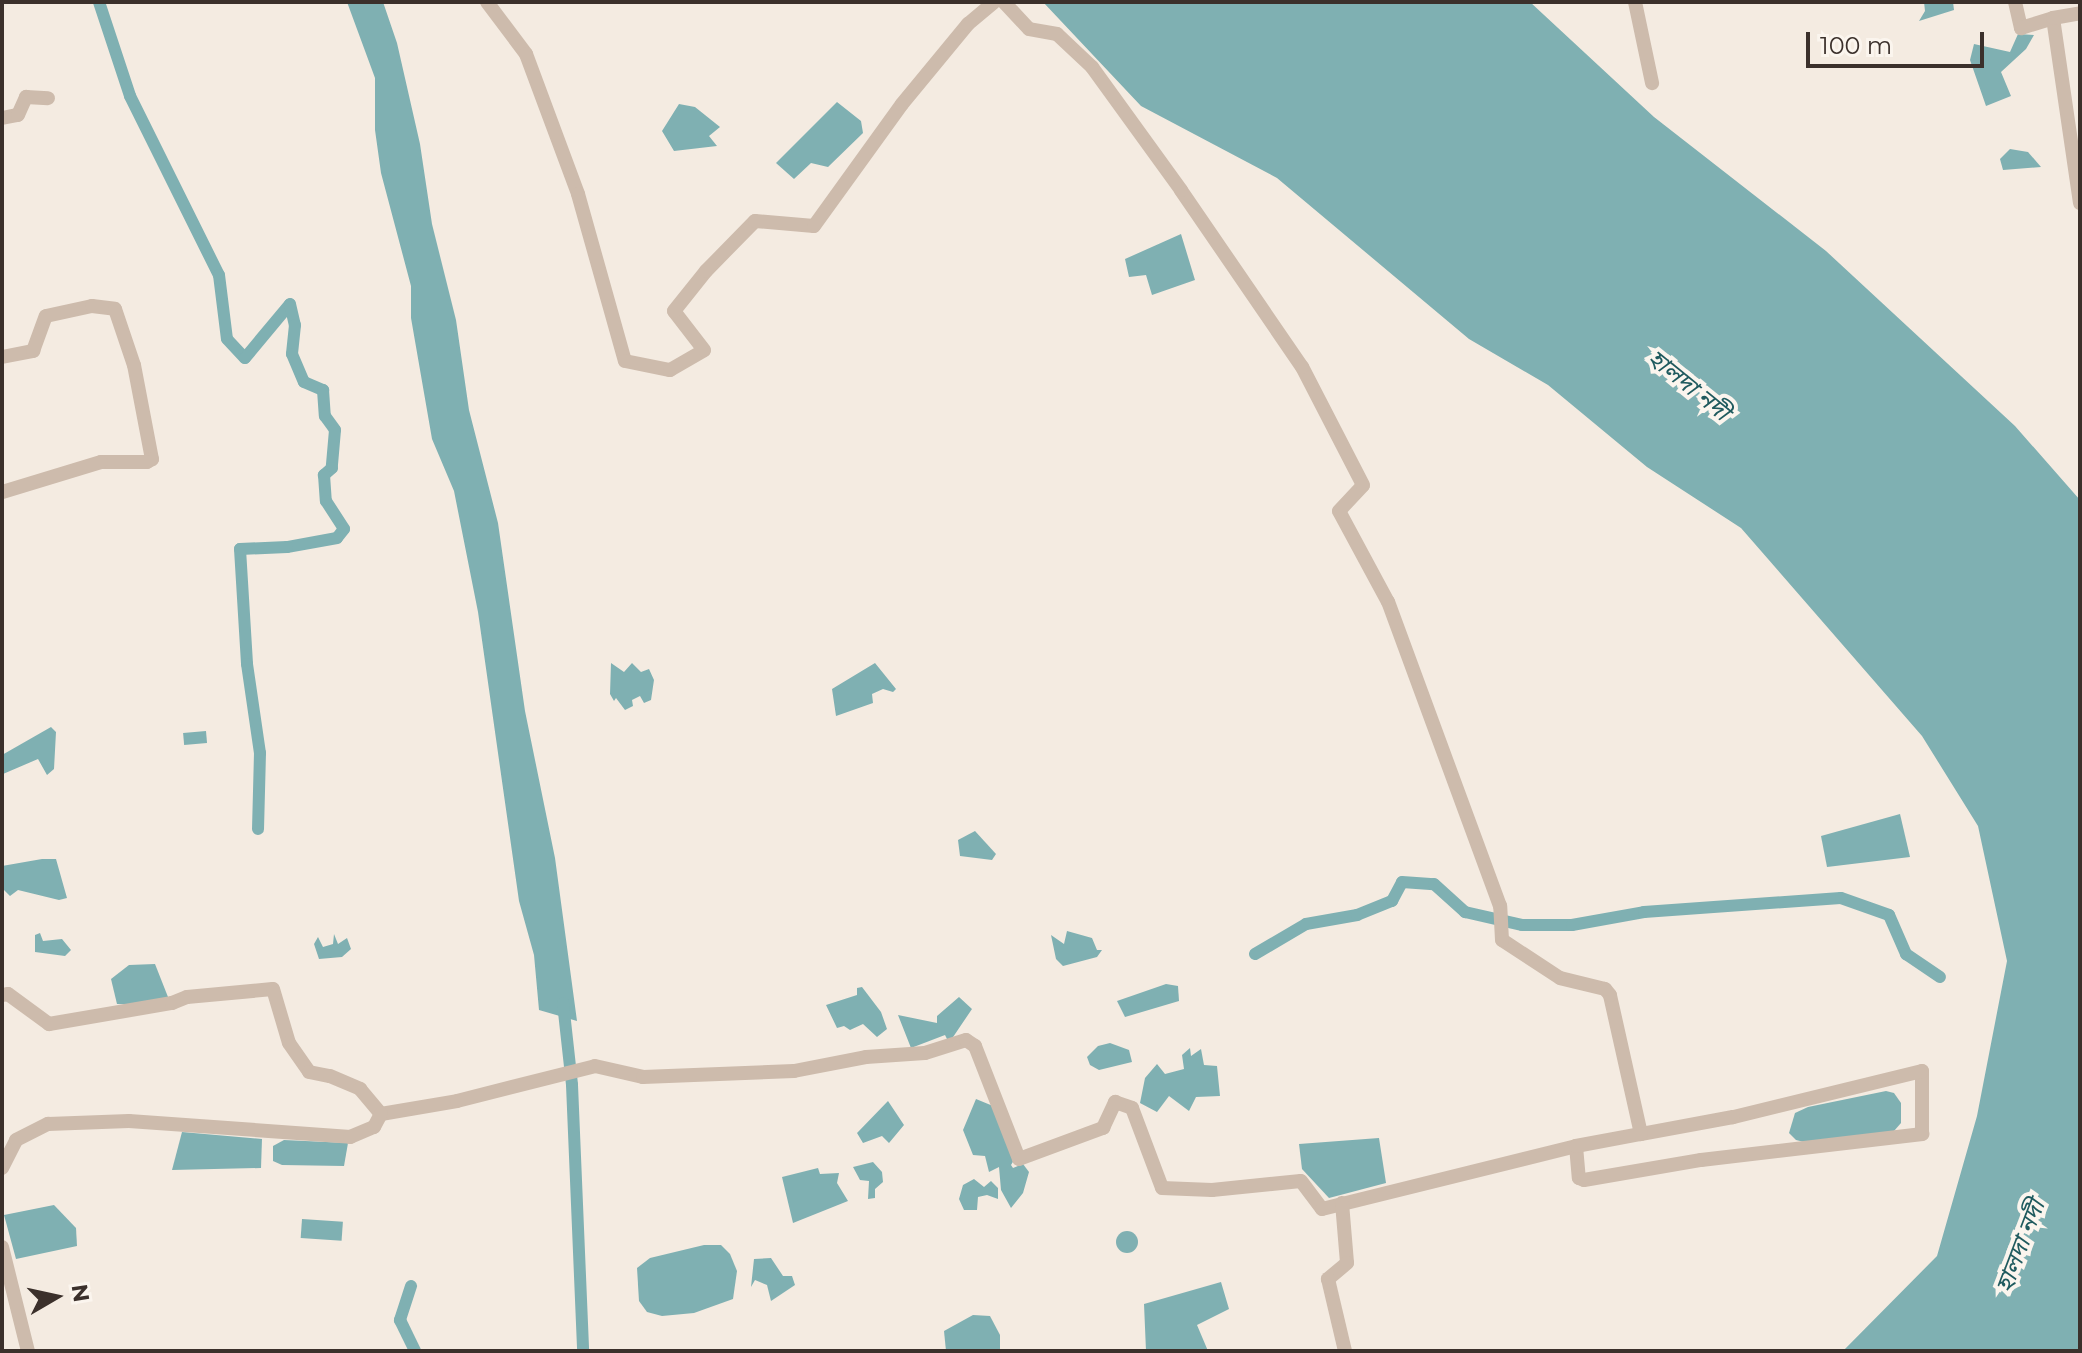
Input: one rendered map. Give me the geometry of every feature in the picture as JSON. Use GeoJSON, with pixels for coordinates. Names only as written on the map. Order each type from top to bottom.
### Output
{"type":"FeatureCollection","features":[{"type":"Feature","properties":{"kind":"street"},"geometry":{"type":"LineString","coordinates":[[487,2],[526,54],[578,194],[625,361],[670,370],[704,350],[674,311],[706,271],[755,221],[814,226],[902,104],[968,24],[994,2]]}},
{"type":"Feature","properties":{"kind":"street"},"geometry":{"type":"LineString","coordinates":[[1004,2],[1029,29],[1057,34],[1092,67],[1302,367],[1363,485],[1339,511],[1388,602],[1500,906],[1502,940],[1560,978],[1605,989],[1610,995],[1641,1134]]}},
{"type":"Feature","properties":{"kind":"street"},"geometry":{"type":"LineString","coordinates":[[1635,2],[1652,83]]}},
{"type":"Feature","properties":{"kind":"street"},"geometry":{"type":"LineString","coordinates":[[2015,2],[2021,28],[2080,13]]}},
{"type":"Feature","properties":{"kind":"street"},"geometry":{"type":"LineString","coordinates":[[2053,18],[2080,203]]}},
{"type":"Feature","properties":{"kind":"street"},"geometry":{"type":"LineString","coordinates":[[2,118],[18,115],[26,97],[48,98]]}},
{"type":"Feature","properties":{"kind":"street"},"geometry":{"type":"LineString","coordinates":[[2,357],[33,351],[46,316],[92,306],[115,309],[134,365],[152,459],[147,462],[101,462],[2,492]]}},
{"type":"Feature","properties":{"kind":"street"},"geometry":{"type":"LineString","coordinates":[[2,995],[8,994],[49,1024],[172,1003],[187,997],[273,989],[289,1043],[309,1072],[330,1076],[360,1089],[381,1114]]}},
{"type":"Feature","properties":{"kind":"street"},"geometry":{"type":"LineString","coordinates":[[381,1114],[457,1101],[595,1066],[643,1077],[794,1071],[866,1057],[925,1053],[966,1040],[975,1046],[1019,1159],[1103,1128],[1115,1102],[1132,1108],[1162,1188],[1212,1190],[1301,1181],[1322,1209],[1576,1146],[1733,1117],[1922,1071],[1922,1134],[1701,1160],[1584,1180],[1579,1178],[1576,1146]]}},
{"type":"Feature","properties":{"kind":"street"},"geometry":{"type":"LineString","coordinates":[[2,1168],[16,1140],[48,1124],[129,1121],[350,1137],[374,1127],[381,1114]]}},
{"type":"Feature","properties":{"kind":"street"},"geometry":{"type":"LineString","coordinates":[[1342,1203],[1347,1263],[1328,1279],[1345,1351]]}},
{"type":"Feature","properties":{"kind":"street"},"geometry":{"type":"LineString","coordinates":[[2,1247],[28,1351]]}},
{"type":"Feature","properties":{"kind":"water"},"geometry":{"type":"Polygon","coordinates":[[[347,2],[383,2],[397,43],[420,144],[432,224],[456,320],[469,410],[498,523],[525,711],[555,858],[577,1021],[539,1010],[534,955],[519,901],[478,612],[454,491],[432,439],[411,318],[411,286],[381,173],[375,130],[375,78],[347,2]]]}},
{"type":"Feature","properties":{"kind":"water","name":"হালদা নদী"},"geometry":{"type":"Polygon","coordinates":[[[1043,2],[1530,2],[1654,117],[1826,251],[2015,426],[2080,500],[2080,1351],[1843,1351],[1937,1256],[1977,1116],[2007,961],[1978,826],[1922,736],[1741,528],[1647,467],[1548,385],[1469,339],[1277,178],[1141,106],[1043,2]]]}},
{"type":"Feature","properties":{"kind":"water"},"geometry":{"type":"Polygon","coordinates":[[[1924,2],[1953,2],[1954,10],[1919,21],[1925,11],[1924,2]]]}},
{"type":"Feature","properties":{"kind":"water"},"geometry":{"type":"Polygon","coordinates":[[[2018,34],[2034,35],[2026,49],[2001,72],[2011,96],[1986,106],[1970,60],[1974,44],[2010,52],[2018,34]]]}},
{"type":"Feature","properties":{"kind":"water"},"geometry":{"type":"Polygon","coordinates":[[[837,102],[861,121],[863,133],[828,167],[811,163],[794,179],[776,163],[837,102]]]}},
{"type":"Feature","properties":{"kind":"water"},"geometry":{"type":"Polygon","coordinates":[[[679,104],[695,107],[720,127],[709,136],[717,146],[674,151],[662,131],[679,104]]]}},
{"type":"Feature","properties":{"kind":"water"},"geometry":{"type":"Polygon","coordinates":[[[2010,149],[2028,152],[2041,167],[2003,170],[2000,159],[2010,149]]]}},
{"type":"Feature","properties":{"kind":"water"},"geometry":{"type":"Polygon","coordinates":[[[1181,234],[1195,280],[1152,295],[1146,275],[1129,277],[1125,259],[1181,234]]]}},
{"type":"Feature","properties":{"kind":"water"},"geometry":{"type":"Polygon","coordinates":[[[611,663],[624,672],[632,663],[641,672],[649,669],[654,680],[651,700],[644,703],[640,696],[632,700],[633,706],[625,710],[616,698],[614,701],[610,694],[611,663]]]}},
{"type":"Feature","properties":{"kind":"water"},"geometry":{"type":"Polygon","coordinates":[[[875,663],[896,689],[893,692],[883,689],[872,694],[873,703],[836,716],[832,689],[875,663]]]}},
{"type":"Feature","properties":{"kind":"water"},"geometry":{"type":"Polygon","coordinates":[[[51,727],[56,732],[54,769],[47,775],[38,759],[3,774],[2,755],[51,727]]]}},
{"type":"Feature","properties":{"kind":"water"},"geometry":{"type":"Polygon","coordinates":[[[206,731],[207,743],[184,745],[183,733],[206,731]]]}},
{"type":"Feature","properties":{"kind":"water"},"geometry":{"type":"Polygon","coordinates":[[[1900,814],[1910,857],[1827,867],[1821,836],[1900,814]]]}},
{"type":"Feature","properties":{"kind":"water"},"geometry":{"type":"Polygon","coordinates":[[[975,831],[996,854],[992,860],[960,856],[958,840],[975,831]]]}},
{"type":"Feature","properties":{"kind":"water"},"geometry":{"type":"Polygon","coordinates":[[[56,859],[67,898],[59,900],[18,890],[10,896],[4,890],[2,866],[56,859]]]}},
{"type":"Feature","properties":{"kind":"water"},"geometry":{"type":"Polygon","coordinates":[[[1067,931],[1092,938],[1097,950],[1102,950],[1097,957],[1063,966],[1056,959],[1051,935],[1064,944],[1067,931]]]}},
{"type":"Feature","properties":{"kind":"water"},"geometry":{"type":"Polygon","coordinates":[[[40,933],[43,941],[62,939],[71,950],[65,956],[35,952],[35,935],[40,933]]]}},
{"type":"Feature","properties":{"kind":"water"},"geometry":{"type":"Polygon","coordinates":[[[334,934],[338,944],[347,938],[351,949],[342,957],[319,959],[314,944],[318,937],[323,947],[333,944],[334,934]]]}},
{"type":"Feature","properties":{"kind":"water"},"geometry":{"type":"Polygon","coordinates":[[[155,964],[168,997],[156,1005],[117,1004],[111,979],[129,965],[155,964]]]}},
{"type":"Feature","properties":{"kind":"water"},"geometry":{"type":"Polygon","coordinates":[[[1166,984],[1178,986],[1179,1001],[1125,1017],[1117,1001],[1166,984]]]}},
{"type":"Feature","properties":{"kind":"water"},"geometry":{"type":"Polygon","coordinates":[[[862,987],[881,1012],[887,1029],[877,1037],[863,1024],[850,1030],[844,1026],[837,1028],[826,1005],[857,995],[857,988],[862,987]]]}},
{"type":"Feature","properties":{"kind":"water"},"geometry":{"type":"Polygon","coordinates":[[[959,997],[972,1009],[949,1043],[945,1035],[911,1048],[898,1015],[937,1023],[937,1016],[959,997]]]}},
{"type":"Feature","properties":{"kind":"water"},"geometry":{"type":"Polygon","coordinates":[[[1110,1043],[1129,1050],[1132,1062],[1099,1070],[1090,1065],[1087,1057],[1098,1046],[1110,1043]]]}},
{"type":"Feature","properties":{"kind":"water"},"geometry":{"type":"Polygon","coordinates":[[[1190,1048],[1191,1056],[1201,1049],[1204,1065],[1217,1066],[1220,1096],[1196,1097],[1189,1111],[1169,1096],[1157,1112],[1140,1103],[1145,1078],[1157,1064],[1165,1074],[1184,1069],[1182,1055],[1190,1048]]]}},
{"type":"Feature","properties":{"kind":"water"},"geometry":{"type":"Polygon","coordinates":[[[1886,1091],[1894,1093],[1901,1103],[1901,1123],[1894,1131],[1808,1143],[1796,1140],[1789,1133],[1795,1113],[1808,1107],[1886,1091]]]}},
{"type":"Feature","properties":{"kind":"water"},"geometry":{"type":"Polygon","coordinates":[[[976,1099],[993,1106],[1014,1160],[1013,1168],[1023,1164],[1029,1172],[1023,1193],[1011,1208],[1001,1190],[999,1167],[989,1172],[985,1156],[973,1155],[963,1130],[976,1099]]]}},
{"type":"Feature","properties":{"kind":"water"},"geometry":{"type":"Polygon","coordinates":[[[888,1101],[904,1125],[889,1143],[882,1136],[863,1143],[857,1133],[888,1101]]]}},
{"type":"Feature","properties":{"kind":"water"},"geometry":{"type":"Polygon","coordinates":[[[182,1132],[262,1139],[261,1168],[172,1170],[182,1132]]]}},
{"type":"Feature","properties":{"kind":"water"},"geometry":{"type":"Polygon","coordinates":[[[1379,1138],[1386,1183],[1329,1198],[1302,1169],[1299,1144],[1379,1138]]]}},
{"type":"Feature","properties":{"kind":"water"},"geometry":{"type":"Polygon","coordinates":[[[284,1140],[348,1143],[344,1166],[282,1165],[273,1161],[273,1146],[284,1140]]]}},
{"type":"Feature","properties":{"kind":"water"},"geometry":{"type":"Polygon","coordinates":[[[873,1162],[882,1172],[883,1182],[875,1189],[875,1198],[868,1199],[869,1181],[860,1180],[853,1167],[873,1162]]]}},
{"type":"Feature","properties":{"kind":"water"},"geometry":{"type":"Polygon","coordinates":[[[818,1168],[820,1174],[839,1173],[837,1183],[848,1201],[793,1223],[782,1177],[818,1168]]]}},
{"type":"Feature","properties":{"kind":"water"},"geometry":{"type":"Polygon","coordinates":[[[974,1179],[984,1187],[991,1181],[998,1188],[998,1199],[987,1195],[978,1197],[977,1210],[964,1210],[959,1199],[963,1185],[974,1179]]]}},
{"type":"Feature","properties":{"kind":"water"},"geometry":{"type":"Polygon","coordinates":[[[54,1205],[76,1228],[77,1246],[16,1259],[4,1215],[54,1205]]]}},
{"type":"Feature","properties":{"kind":"water"},"geometry":{"type":"Polygon","coordinates":[[[302,1219],[343,1222],[342,1241],[301,1238],[302,1219]]]}},
{"type":"Feature","properties":{"kind":"water"},"geometry":{"type":"Polygon","coordinates":[[[1127,1231],[1135,1234],[1138,1242],[1135,1250],[1127,1253],[1119,1250],[1116,1242],[1119,1234],[1127,1231]]]}},
{"type":"Feature","properties":{"kind":"water"},"geometry":{"type":"Polygon","coordinates":[[[704,1245],[721,1245],[730,1254],[737,1271],[733,1299],[694,1313],[662,1316],[647,1312],[639,1301],[637,1268],[650,1258],[704,1245]]]}},
{"type":"Feature","properties":{"kind":"water"},"geometry":{"type":"Polygon","coordinates":[[[771,1258],[783,1276],[792,1276],[795,1285],[771,1301],[767,1285],[755,1280],[751,1287],[754,1259],[771,1258]]]}},
{"type":"Feature","properties":{"kind":"water"},"geometry":{"type":"Polygon","coordinates":[[[1221,1282],[1229,1309],[1197,1325],[1208,1351],[1146,1351],[1144,1304],[1221,1282]]]}},
{"type":"Feature","properties":{"kind":"water"},"geometry":{"type":"Polygon","coordinates":[[[973,1315],[990,1316],[1000,1335],[1000,1351],[946,1351],[944,1331],[973,1315]]]}},
{"type":"Feature","properties":{"kind":"waterway"},"geometry":{"type":"LineString","coordinates":[[99,2],[130,96],[219,275],[227,339],[245,358],[290,304],[295,325],[292,354],[304,382],[323,390],[325,416],[335,430],[332,468],[324,475],[326,501],[344,529],[337,538],[287,547],[240,549],[247,664],[260,753],[258,829]]}},
{"type":"Feature","properties":{"kind":"waterway"},"geometry":{"type":"LineString","coordinates":[[1255,954],[1306,924],[1357,915],[1392,901],[1402,882],[1434,884],[1465,912],[1522,925],[1572,925],[1644,912],[1841,898],[1889,915],[1906,954],[1940,977]]}},
{"type":"Feature","properties":{"kind":"waterway"},"geometry":{"type":"LineString","coordinates":[[563,1003],[572,1085],[583,1351]]}},
{"type":"Feature","properties":{"kind":"waterway"},"geometry":{"type":"LineString","coordinates":[[411,1286],[400,1320],[415,1351]]}}]}
